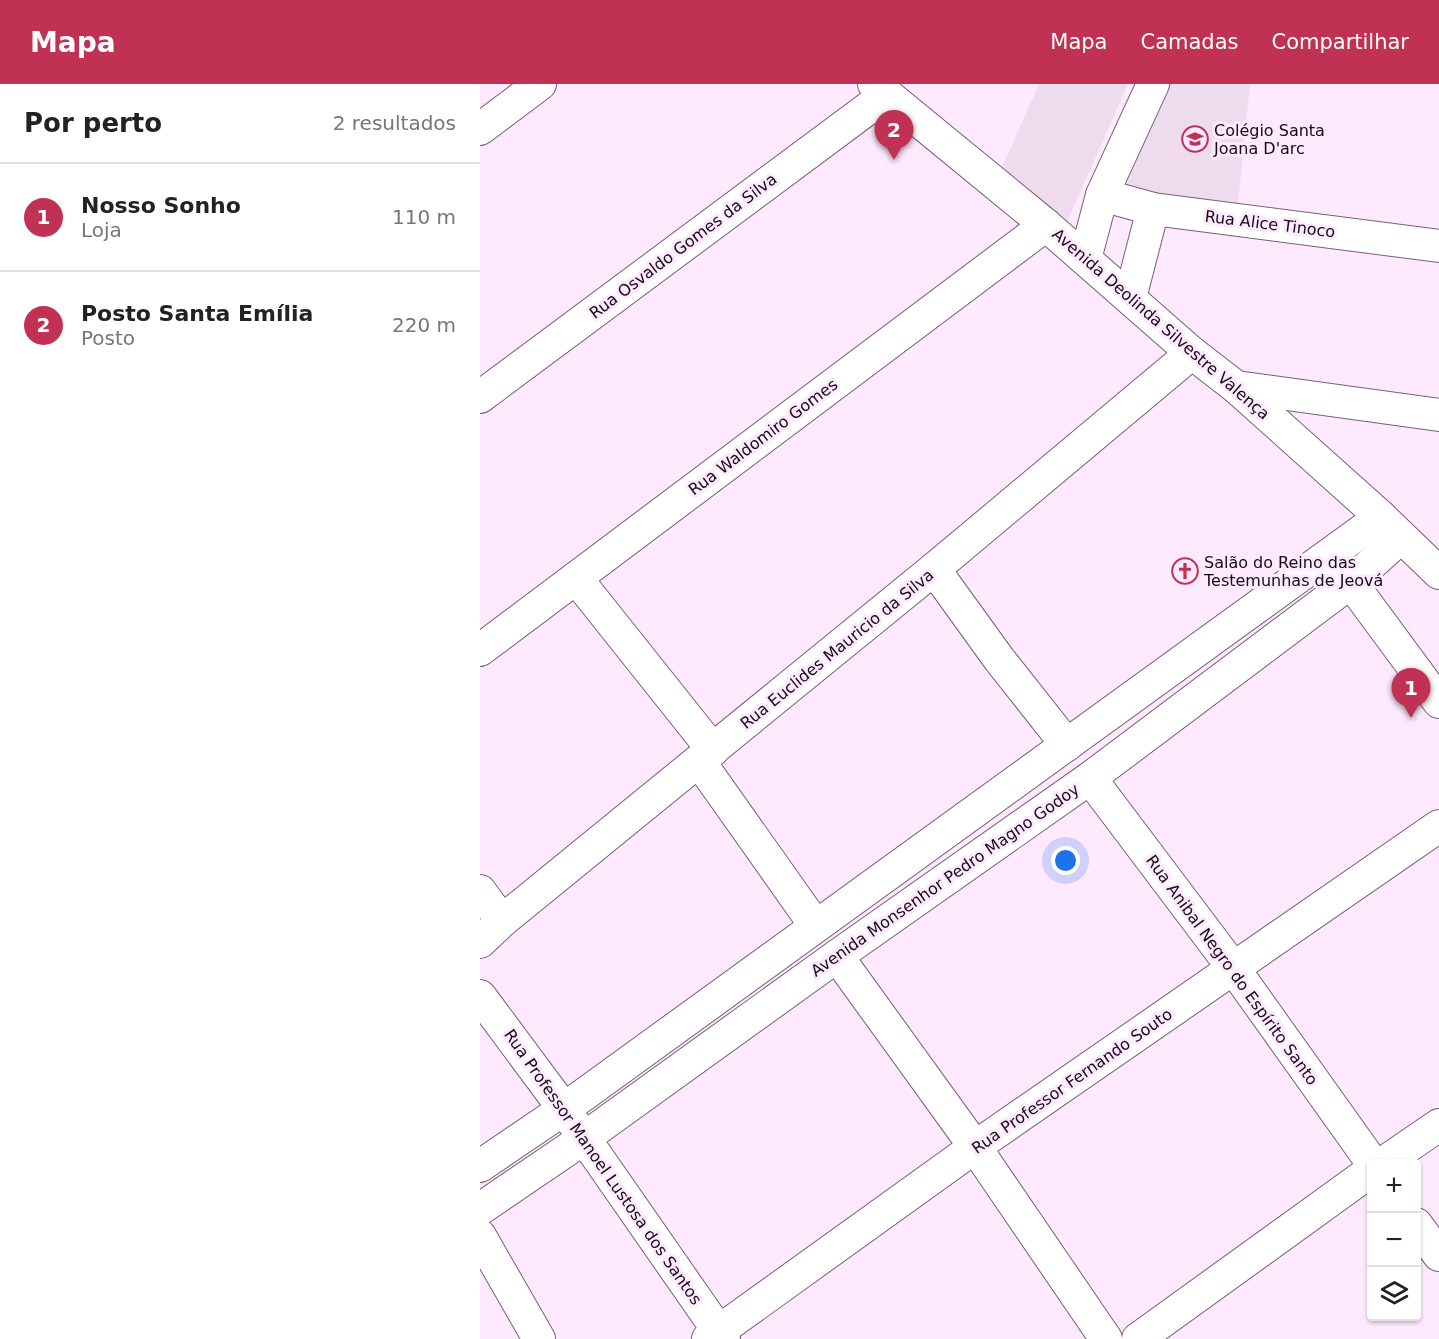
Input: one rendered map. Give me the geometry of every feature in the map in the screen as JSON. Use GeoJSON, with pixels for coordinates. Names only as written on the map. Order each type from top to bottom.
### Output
{"type":"FeatureCollection","features":[{"type":"Feature","properties":{"kind":"street"},"geometry":{"type":"LineString","coordinates":[[480,129],[540,84]]}},
{"type":"Feature","properties":{"kind":"street"},"geometry":{"type":"LineString","coordinates":[[1085,259],[1102,195],[1153,84]]}},
{"type":"Feature","properties":{"kind":"street","name":"Avenida Deolinda Silvestre Valença"},"geometry":{"type":"LineString","coordinates":[[880,89],[1046,225],[1192,352],[1236,387],[1439,573]]}},
{"type":"Feature","properties":{"kind":"street","name":"Rua Osvaldo Gomes da Silva"},"geometry":{"type":"LineString","coordinates":[[480,397],[880,89]]}},
{"type":"Feature","properties":{"kind":"street","name":"Rua Alice Tinoco"},"geometry":{"type":"LineString","coordinates":[[1102,195],[1154,209],[1439,246]]}},
{"type":"Feature","properties":{"kind":"street"},"geometry":{"type":"LineString","coordinates":[[1130,298],[1154,209]]}},
{"type":"Feature","properties":{"kind":"street","name":"Rua Waldomiro Gomes"},"geometry":{"type":"LineString","coordinates":[[480,650],[1046,225]]}},
{"type":"Feature","properties":{"kind":"street","name":"Rua Euclides Mauricio da Silva"},"geometry":{"type":"LineString","coordinates":[[491,931],[934,569],[1192,352]]}},
{"type":"Feature","properties":{"kind":"street"},"geometry":{"type":"LineString","coordinates":[[1236,387],[1439,415]]}},
{"type":"Feature","properties":{"kind":"street"},"geometry":{"type":"LineString","coordinates":[[480,1166],[564,1109],[1330,554],[1391,527]]}},
{"type":"Feature","properties":{"kind":"street","name":"Avenida Monsenhor Pedro Magno Godoy"},"geometry":{"type":"LineString","coordinates":[[480,1209],[583,1139],[1090,777],[1351,582],[1391,527]]}},
{"type":"Feature","properties":{"kind":"street"},"geometry":{"type":"LineString","coordinates":[[1330,554],[1439,702]]}},
{"type":"Feature","properties":{"kind":"street"},"geometry":{"type":"LineString","coordinates":[[934,569],[1067,745]]}},
{"type":"Feature","properties":{"kind":"street"},"geometry":{"type":"LineString","coordinates":[[576,578],[706,756],[815,925]]}},
{"type":"Feature","properties":{"kind":"street","name":"Rua Anibal Negro do Espírito Santo"},"geometry":{"type":"LineString","coordinates":[[1090,777],[1234,969],[1369,1159]]}},
{"type":"Feature","properties":{"kind":"street","name":"Rua Professor Fernando Souto"},"geometry":{"type":"LineString","coordinates":[[717,1336],[975,1147],[1439,826]]}},
{"type":"Feature","properties":{"kind":"street"},"geometry":{"type":"LineString","coordinates":[[480,891],[491,931]]}},
{"type":"Feature","properties":{"kind":"street"},"geometry":{"type":"LineString","coordinates":[[837,956],[975,1147],[1106,1339]]}},
{"type":"Feature","properties":{"kind":"street","name":"Rua Professor Manoel Lustosa dos Santos"},"geometry":{"type":"LineString","coordinates":[[480,996],[564,1109],[717,1336]]}},
{"type":"Feature","properties":{"kind":"street"},"geometry":{"type":"LineString","coordinates":[[1389,1159],[1439,1125]]}},
{"type":"Feature","properties":{"kind":"street"},"geometry":{"type":"LineString","coordinates":[[1138,1339],[1367,1173]]}},
{"type":"Feature","properties":{"kind":"street"},"geometry":{"type":"LineString","coordinates":[[1421,1231],[1439,1255]]}},
{"type":"Feature","properties":{"kind":"street"},"geometry":{"type":"LineString","coordinates":[[480,1236],[539,1339]]}},
{"type":"Feature","properties":{"kind":"shaded area"},"geometry":{"type":"Polygon","coordinates":[[[1039,84],[1128,84],[1067,222],[1001,170],[1039,84]]]}},
{"type":"Feature","properties":{"kind":"shaded area","name":"Colégio Santa Joana D'arc"},"geometry":{"type":"Polygon","coordinates":[[[1168,84],[1250,84],[1237,213],[1121,195],[1168,84]]]}},
{"type":"Feature","properties":{"kind":"place","name":"Colégio Santa Joana D'arc"},"geometry":{"type":"Point","coordinates":[1195,139]}},
{"type":"Feature","properties":{"kind":"place","name":"Posto Santa Emília"},"geometry":{"type":"Point","coordinates":[894,160]}},
{"type":"Feature","properties":{"kind":"place","name":"Salão do Reino das Testemunhas de Jeová"},"geometry":{"type":"Point","coordinates":[1185,571]}},
{"type":"Feature","properties":{"kind":"place","name":"Nosso Sonho"},"geometry":{"type":"Point","coordinates":[1411,718]}}]}
